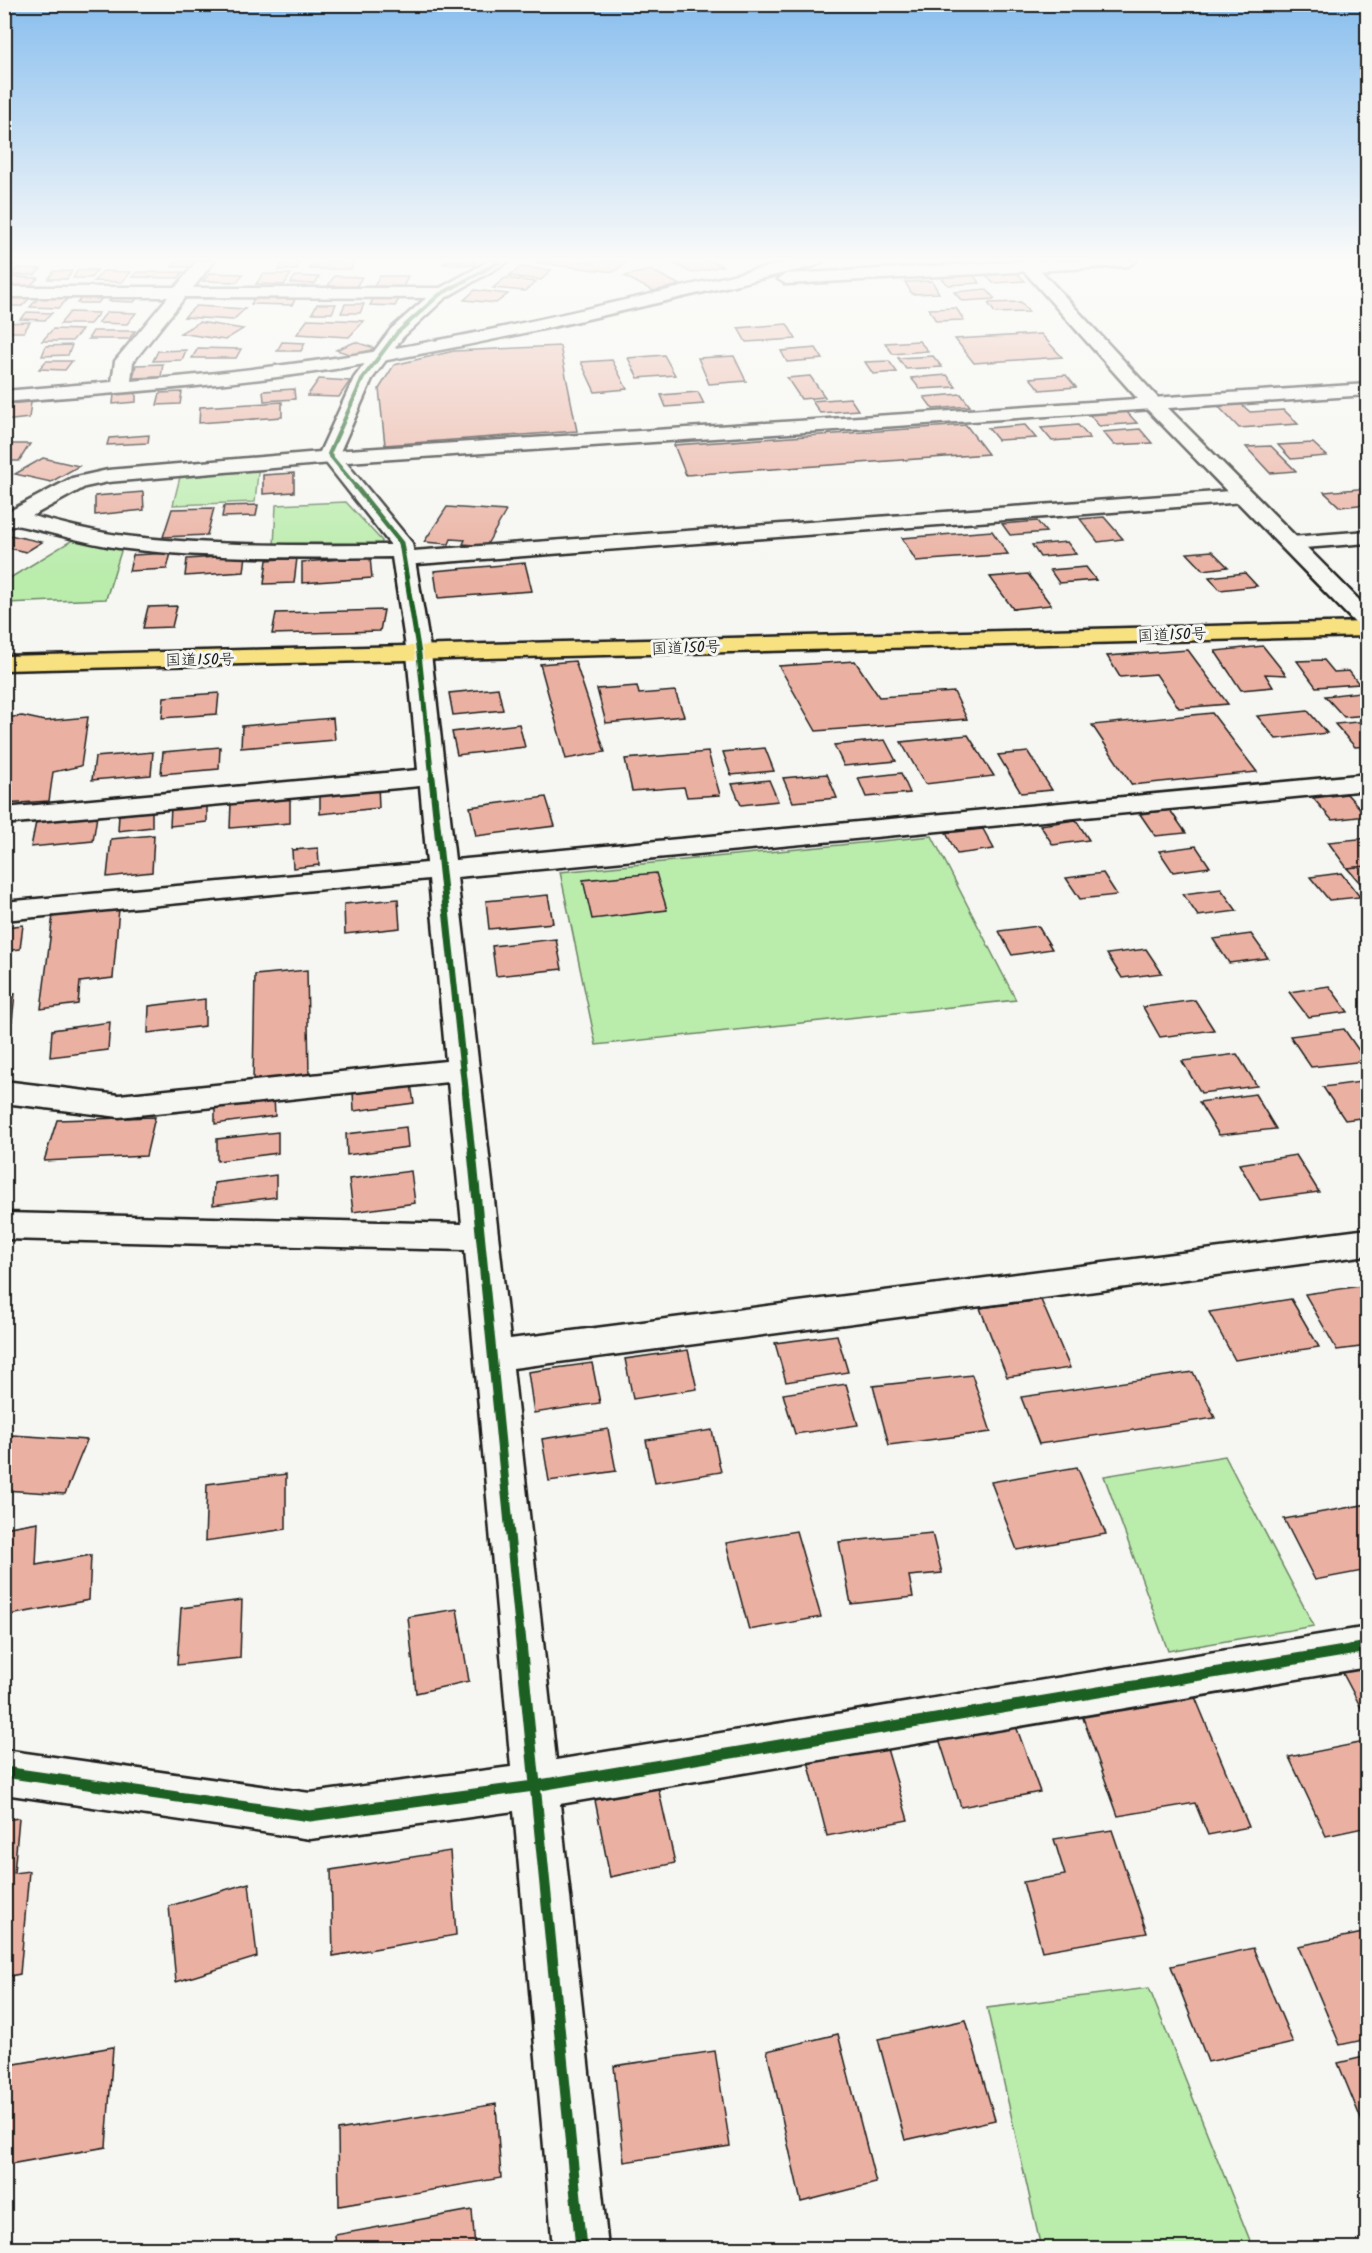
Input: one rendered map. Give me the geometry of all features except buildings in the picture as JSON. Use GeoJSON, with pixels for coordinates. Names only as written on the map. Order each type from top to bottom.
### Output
{"type":"FeatureCollection","features":[{"type":"Feature","properties":{"kind":"highway","name":"国道150号"},"geometry":{"type":"LineString","coordinates":[[4,663],[1368,629]]}},
{"type":"Feature","properties":{"kind":"street"},"geometry":{"type":"LineString","coordinates":[[121,387],[124,366]]}},
{"type":"Feature","properties":{"kind":"street"},"geometry":{"type":"LineString","coordinates":[[4,397],[231,377],[310,366]]}},
{"type":"Feature","properties":{"kind":"street"},"geometry":{"type":"LineString","coordinates":[[371,366],[363,378],[329,454],[400,543],[419,654],[481,1237],[581,2248]]}},
{"type":"Feature","properties":{"kind":"street"},"geometry":{"type":"LineString","coordinates":[[1119,366],[1368,623]]}},
{"type":"Feature","properties":{"kind":"street"},"geometry":{"type":"LineString","coordinates":[[12,510],[79,482],[108,476],[332,457],[1368,388]]}},
{"type":"Feature","properties":{"kind":"street"},"geometry":{"type":"LineString","coordinates":[[12,510],[116,541],[279,551],[403,554],[1244,496]]}},
{"type":"Feature","properties":{"kind":"street"},"geometry":{"type":"LineString","coordinates":[[1291,543],[1368,537]]}},
{"type":"Feature","properties":{"kind":"street"},"geometry":{"type":"LineString","coordinates":[[4,816],[432,777]]}},
{"type":"Feature","properties":{"kind":"street"},"geometry":{"type":"LineString","coordinates":[[4,912],[1368,782]]}},
{"type":"Feature","properties":{"kind":"street"},"geometry":{"type":"LineString","coordinates":[[4,1092],[119,1106],[463,1070]]}},
{"type":"Feature","properties":{"kind":"street"},"geometry":{"type":"LineString","coordinates":[[4,1226],[481,1237]]}},
{"type":"Feature","properties":{"kind":"street"},"geometry":{"type":"LineString","coordinates":[[492,1356],[1368,1242]]}},
{"type":"Feature","properties":{"kind":"street"},"geometry":{"type":"LineString","coordinates":[[4,1772],[309,1816],[534,1786],[1368,1647]]}},
{"type":"Feature","properties":{"kind":"green space"},"geometry":{"type":"Polygon","coordinates":[[[259,463],[255,502],[173,505],[182,469],[259,463]]]}},
{"type":"Feature","properties":{"kind":"green space"},"geometry":{"type":"Polygon","coordinates":[[[346,502],[382,541],[380,548],[274,547],[276,505],[346,502]]]}},
{"type":"Feature","properties":{"kind":"green space"},"geometry":{"type":"Polygon","coordinates":[[[74,539],[122,548],[106,599],[5,603],[5,581],[74,539]]]}},
{"type":"Feature","properties":{"kind":"green space"},"geometry":{"type":"Polygon","coordinates":[[[932,836],[1016,1000],[596,1045],[560,872],[932,836]]]}},
{"type":"Feature","properties":{"kind":"green space"},"geometry":{"type":"Polygon","coordinates":[[[1225,1456],[1314,1626],[1168,1651],[1104,1476],[1225,1456]]]}},
{"type":"Feature","properties":{"kind":"green space"},"geometry":{"type":"Polygon","coordinates":[[[1149,1988],[1253,2248],[1041,2248],[987,2008],[1149,1988]]]}},
{"type":"Feature","properties":{"kind":"cycle path"},"geometry":{"type":"LineString","coordinates":[[372,366],[363,378],[329,454],[401,543],[419,654],[481,1237],[581,2248]]}},
{"type":"Feature","properties":{"kind":"cycle path"},"geometry":{"type":"LineString","coordinates":[[4,1772],[310,1816],[534,1786],[1368,1647]]}}]}
